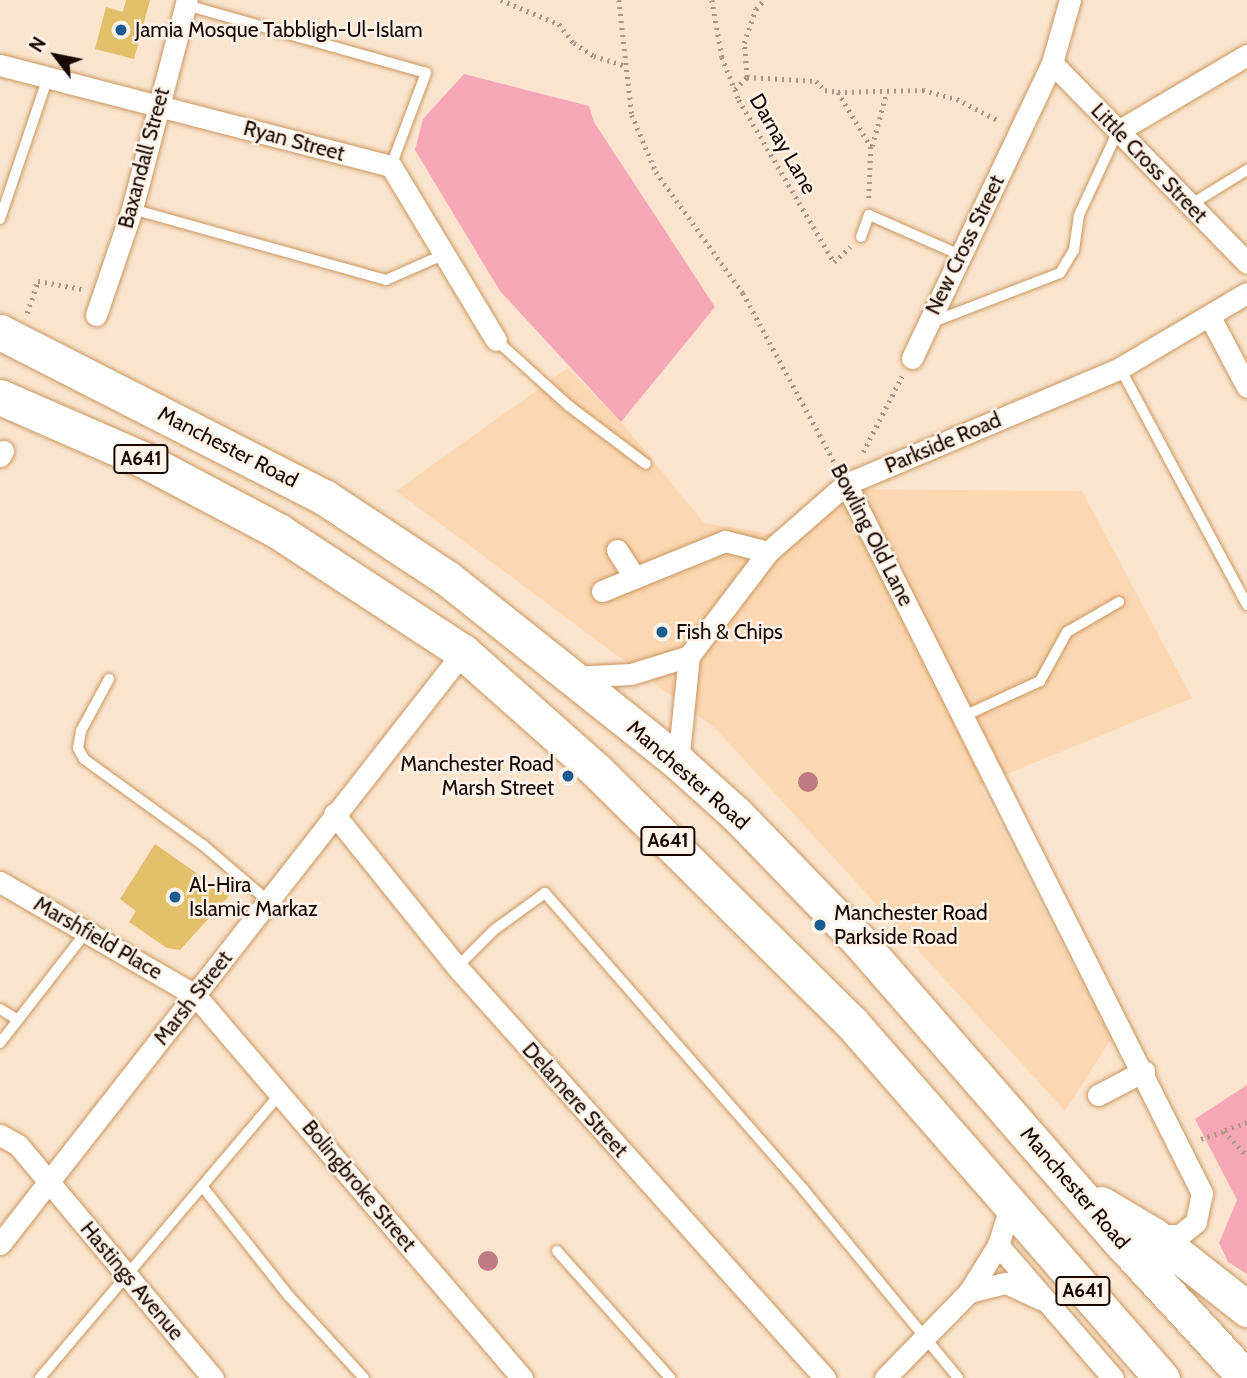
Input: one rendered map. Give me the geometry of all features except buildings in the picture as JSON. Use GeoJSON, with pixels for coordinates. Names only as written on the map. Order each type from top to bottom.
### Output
{"type":"FeatureCollection","features":[{"type":"Feature","properties":{"kind":"main road","name":"Manchester Road"},"geometry":{"type":"LineString","coordinates":[[9,335],[324,497],[447,578],[678,762],[736,814],[858,940],[1076,1190],[1246,1378]]}},
{"type":"Feature","properties":{"kind":"main road","name":"A641"},"geometry":{"type":"LineString","coordinates":[[0,397],[144,460],[278,531],[463,652],[597,771],[851,1022],[1011,1204],[1060,1266],[1162,1378]]}},
{"type":"Feature","properties":{"kind":"main road"},"geometry":{"type":"LineString","coordinates":[[1076,1190],[1153,1236],[1247,1310]]}},
{"type":"Feature","properties":{"kind":"street","name":"New Cross Street"},"geometry":{"type":"LineString","coordinates":[[912,358],[1052,63],[1070,0]]}},
{"type":"Feature","properties":{"kind":"street","name":"Baxandall Street"},"geometry":{"type":"LineString","coordinates":[[96,315],[132,209],[187,3]]}},
{"type":"Feature","properties":{"kind":"street"},"geometry":{"type":"LineString","coordinates":[[1118,131],[1247,55]]}},
{"type":"Feature","properties":{"kind":"street","name":"Little Cross Street"},"geometry":{"type":"LineString","coordinates":[[1052,63],[1247,263]]}},
{"type":"Feature","properties":{"kind":"street","name":"Ryan Street"},"geometry":{"type":"LineString","coordinates":[[0,65],[391,166]]}},
{"type":"Feature","properties":{"kind":"street"},"geometry":{"type":"LineString","coordinates":[[391,166],[496,340]]}},
{"type":"Feature","properties":{"kind":"street","name":"Parkside Road"},"geometry":{"type":"LineString","coordinates":[[690,656],[768,552],[846,484],[1120,368],[1247,293]]}},
{"type":"Feature","properties":{"kind":"street"},"geometry":{"type":"LineString","coordinates":[[1210,317],[1247,387]]}},
{"type":"Feature","properties":{"kind":"street","name":"Bowling Old Lane"},"geometry":{"type":"LineString","coordinates":[[846,484],[1144,1071],[1202,1193],[1196,1222],[1180,1235],[1153,1236]]}},
{"type":"Feature","properties":{"kind":"street"},"geometry":{"type":"LineString","coordinates":[[602,591],[725,541],[768,552]]}},
{"type":"Feature","properties":{"kind":"street"},"geometry":{"type":"LineString","coordinates":[[617,551],[635,578]]}},
{"type":"Feature","properties":{"kind":"street","name":"Marsh Street"},"geometry":{"type":"LineString","coordinates":[[0,1244],[50,1184],[334,814],[463,652]]}},
{"type":"Feature","properties":{"kind":"street"},"geometry":{"type":"LineString","coordinates":[[571,677],[631,674],[690,656],[678,762]]}},
{"type":"Feature","properties":{"kind":"street","name":"Delamere Street"},"geometry":{"type":"LineString","coordinates":[[334,814],[457,967],[825,1378]]}},
{"type":"Feature","properties":{"kind":"street","name":"Marshfield Place"},"geometry":{"type":"LineString","coordinates":[[0,882],[195,995]]}},
{"type":"Feature","properties":{"kind":"street","name":"Bolingbroke Street"},"geometry":{"type":"LineString","coordinates":[[195,995],[522,1378]]}},
{"type":"Feature","properties":{"kind":"street"},"geometry":{"type":"LineString","coordinates":[[1098,1095],[1144,1071]]}},
{"type":"Feature","properties":{"kind":"street","name":"Hastings Avenue"},"geometry":{"type":"LineString","coordinates":[[0,1135],[18,1145],[213,1378]]}},
{"type":"Feature","properties":{"kind":"street"},"geometry":{"type":"LineString","coordinates":[[886,1378],[924,1334],[968,1293],[998,1245],[1011,1204]]}},
{"type":"Feature","properties":{"kind":"street"},"geometry":{"type":"LineString","coordinates":[[998,1245],[1113,1378]]}},
{"type":"Feature","properties":{"kind":"street"},"geometry":{"type":"LineString","coordinates":[[968,1293],[1006,1283],[1048,1303]]}},
{"type":"Feature","properties":{"kind":"lane"},"geometry":{"type":"LineString","coordinates":[[187,3],[426,73],[391,166]]}},
{"type":"Feature","properties":{"kind":"lane"},"geometry":{"type":"LineString","coordinates":[[0,219],[48,77]]}},
{"type":"Feature","properties":{"kind":"lane"},"geometry":{"type":"LineString","coordinates":[[928,324],[1060,273],[1074,250],[1079,215],[1118,131]]}},
{"type":"Feature","properties":{"kind":"lane"},"geometry":{"type":"LineString","coordinates":[[1190,205],[1247,170]]}},
{"type":"Feature","properties":{"kind":"lane"},"geometry":{"type":"LineString","coordinates":[[132,209],[386,280],[445,254]]}},
{"type":"Feature","properties":{"kind":"lane"},"geometry":{"type":"LineString","coordinates":[[861,237],[869,215],[960,256]]}},
{"type":"Feature","properties":{"kind":"lane"},"geometry":{"type":"LineString","coordinates":[[496,340],[569,406],[646,464]]}},
{"type":"Feature","properties":{"kind":"lane"},"geometry":{"type":"LineString","coordinates":[[1120,368],[1247,606]]}},
{"type":"Feature","properties":{"kind":"lane"},"geometry":{"type":"LineString","coordinates":[[964,716],[1040,681],[1067,632],[1119,603]]}},
{"type":"Feature","properties":{"kind":"lane"},"geometry":{"type":"LineString","coordinates":[[109,679],[81,731],[78,748],[84,759],[203,845],[268,901]]}},
{"type":"Feature","properties":{"kind":"lane"},"geometry":{"type":"LineString","coordinates":[[457,967],[494,930],[545,893],[571,918],[924,1334],[958,1378]]}},
{"type":"Feature","properties":{"kind":"lane"},"geometry":{"type":"LineString","coordinates":[[0,1043],[86,932]]}},
{"type":"Feature","properties":{"kind":"lane"},"geometry":{"type":"LineString","coordinates":[[0,1009],[18,1020]]}},
{"type":"Feature","properties":{"kind":"lane"},"geometry":{"type":"LineString","coordinates":[[41,1377],[280,1094]]}},
{"type":"Feature","properties":{"kind":"lane"},"geometry":{"type":"LineString","coordinates":[[202,1186],[289,1296],[365,1378]]}},
{"type":"Feature","properties":{"kind":"lane"},"geometry":{"type":"LineString","coordinates":[[557,1251],[670,1378]]}},
{"type":"Feature","properties":{"kind":"path"},"geometry":{"type":"LineString","coordinates":[[501,0],[559,24],[574,43],[594,56],[624,65]]}},
{"type":"Feature","properties":{"kind":"path","name":"Bowling Old Lane"},"geometry":{"type":"LineString","coordinates":[[619,0],[624,65],[632,115],[656,172],[743,293],[846,484]]}},
{"type":"Feature","properties":{"kind":"path","name":"Darnay Lane"},"geometry":{"type":"LineString","coordinates":[[712,0],[723,57],[734,89],[834,262],[861,237]]}},
{"type":"Feature","properties":{"kind":"path"},"geometry":{"type":"LineString","coordinates":[[747,77],[744,43],[756,9],[764,0]]}},
{"type":"Feature","properties":{"kind":"path"},"geometry":{"type":"LineString","coordinates":[[734,89],[747,77],[816,81],[838,92],[886,94],[923,90],[957,99],[1019,133]]}},
{"type":"Feature","properties":{"kind":"path"},"geometry":{"type":"LineString","coordinates":[[838,92],[871,147]]}},
{"type":"Feature","properties":{"kind":"path"},"geometry":{"type":"LineString","coordinates":[[869,215],[871,147],[886,94]]}},
{"type":"Feature","properties":{"kind":"path"},"geometry":{"type":"LineString","coordinates":[[9,335],[38,281],[104,293]]}},
{"type":"Feature","properties":{"kind":"path"},"geometry":{"type":"LineString","coordinates":[[846,484],[912,358]]}},
{"type":"Feature","properties":{"kind":"path"},"geometry":{"type":"LineString","coordinates":[[1247,1123],[1224,1131],[1247,1156]]}},
{"type":"Feature","properties":{"kind":"shaded area"},"geometry":{"type":"Polygon","coordinates":[[[464,74],[589,106],[594,122],[715,307],[621,422],[500,291],[415,150],[423,119],[464,74]]]}},
{"type":"Feature","properties":{"kind":"shaded area"},"geometry":{"type":"Polygon","coordinates":[[[568,368],[621,422],[704,523],[777,535],[831,489],[1082,491],[1192,698],[980,785],[1111,1039],[1065,1111],[716,729],[396,491],[568,368]]]}},
{"type":"Feature","properties":{"kind":"shaded area"},"geometry":{"type":"Polygon","coordinates":[[[1247,1085],[1247,1274],[1228,1262],[1219,1243],[1237,1200],[1195,1119],[1247,1085]]]}},
{"type":"Feature","properties":{"kind":"place","name":"Jamia Mosque Tabbligh-Ul-Islam"},"geometry":{"type":"Point","coordinates":[121,30]}},
{"type":"Feature","properties":{"kind":"place","name":"Fish & Chips"},"geometry":{"type":"Point","coordinates":[662,632]}},
{"type":"Feature","properties":{"kind":"place","name":"Manchester Road Marsh Street"},"geometry":{"type":"Point","coordinates":[568,776]}},
{"type":"Feature","properties":{"kind":"place","name":"Al-Hira Islamic Markaz"},"geometry":{"type":"Point","coordinates":[175,897]}},
{"type":"Feature","properties":{"kind":"place","name":"Manchester Road Parkside Road"},"geometry":{"type":"Point","coordinates":[820,925]}}]}
